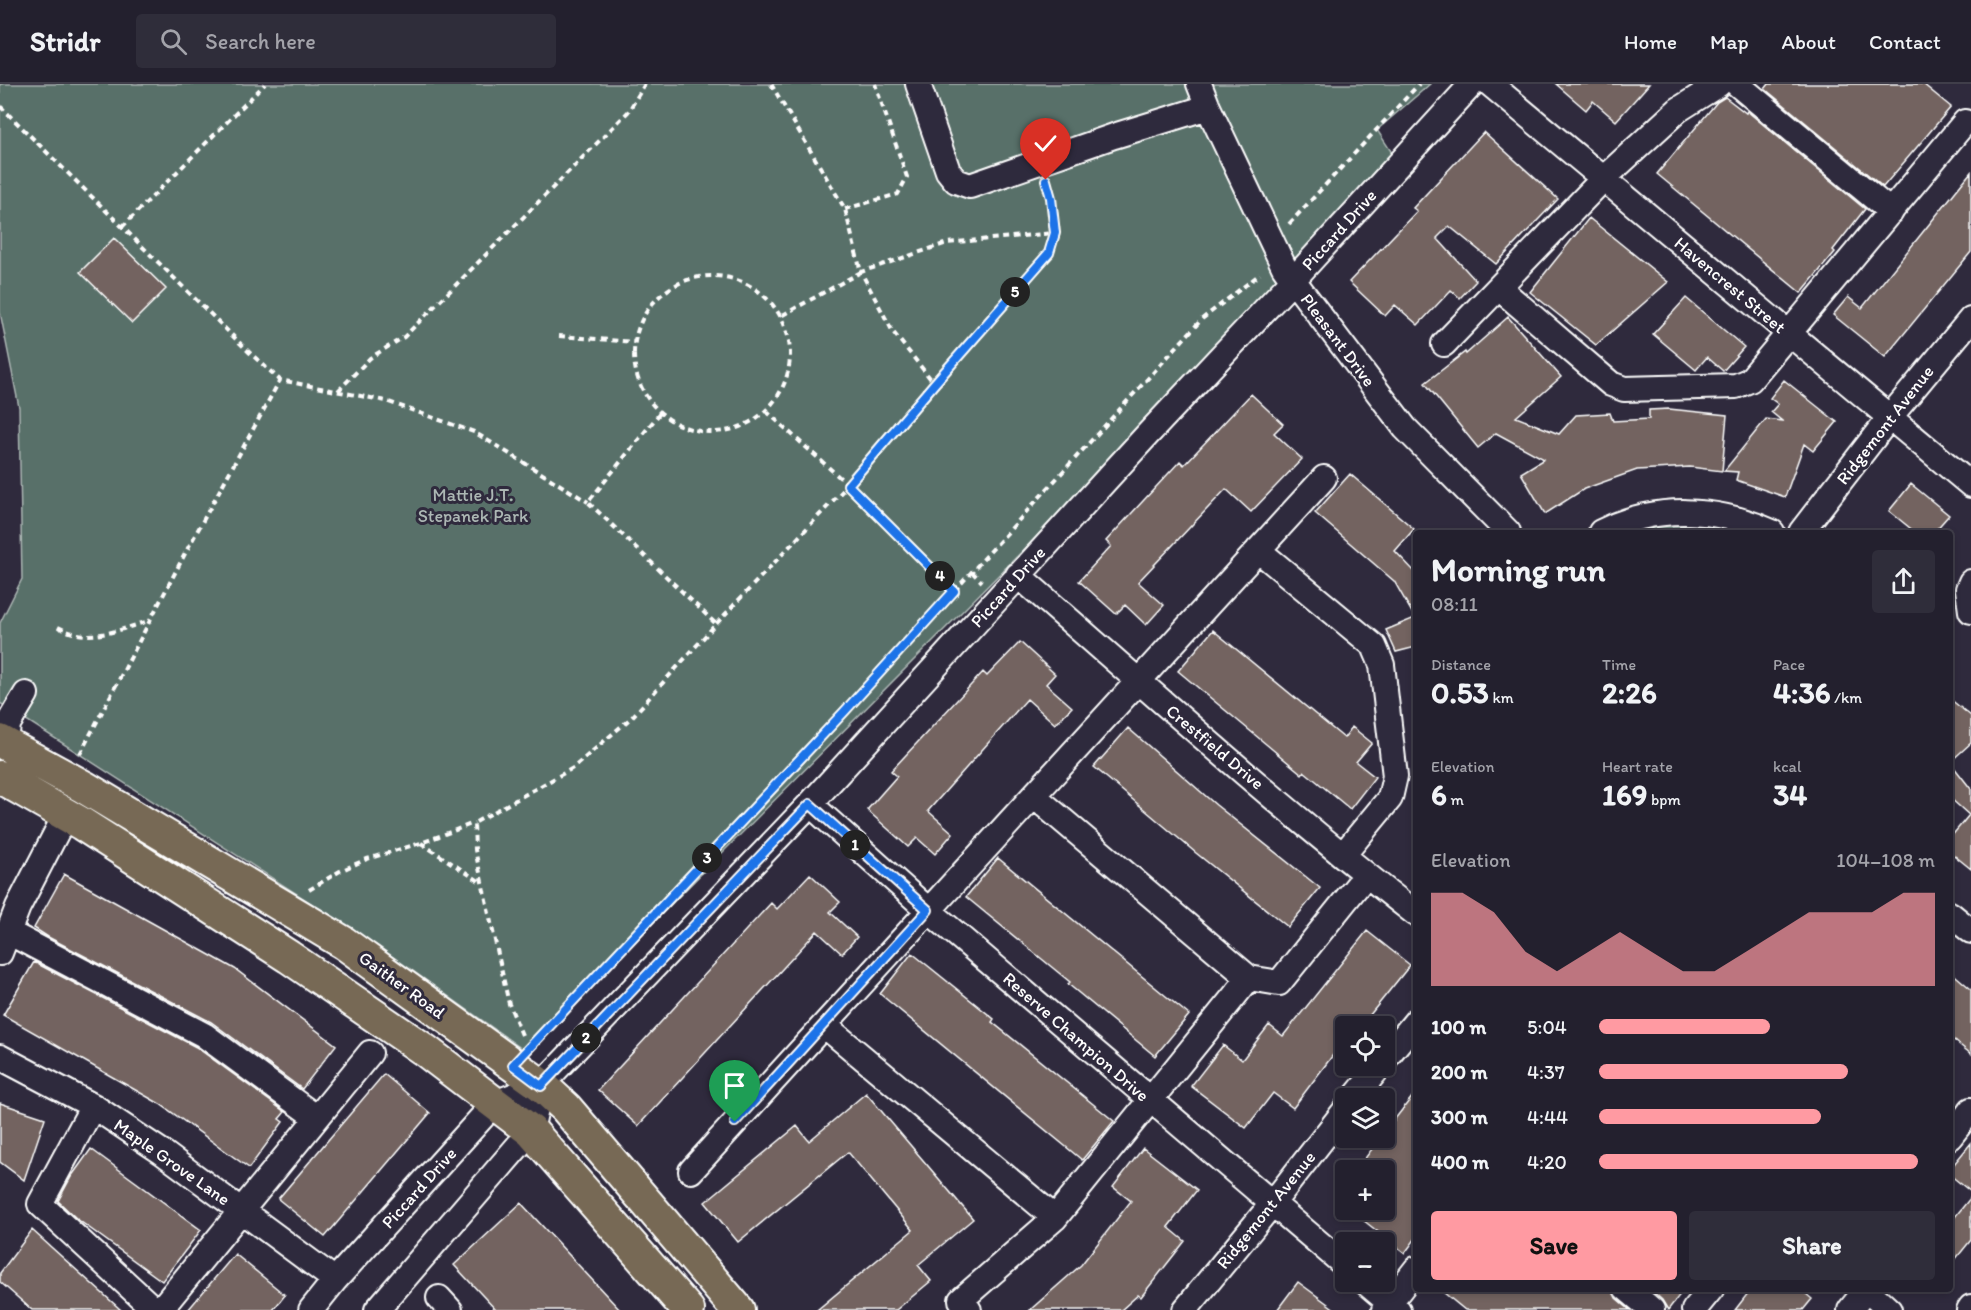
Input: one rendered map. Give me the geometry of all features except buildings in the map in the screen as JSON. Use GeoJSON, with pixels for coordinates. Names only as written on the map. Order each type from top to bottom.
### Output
{"type":"FeatureCollection","features":[{"type":"Feature","properties":{"kind":"main road","name":"Gaither Road"},"geometry":{"type":"LineString","coordinates":[[3,742],[84,787],[344,943],[519,1053],[541,1086],[566,1108],[738,1310]]}},
{"type":"Feature","properties":{"kind":"main road"},"geometry":{"type":"LineString","coordinates":[[0,777],[66,814],[289,957],[426,1051],[495,1103],[531,1131],[688,1310]]}},
{"type":"Feature","properties":{"kind":"street"},"geometry":{"type":"LineString","coordinates":[[918,84],[948,171],[956,181],[970,186],[1114,136],[1208,107]]}},
{"type":"Feature","properties":{"kind":"street","name":"Pleasant Drive"},"geometry":{"type":"LineString","coordinates":[[1199,84],[1272,242],[1293,280],[1406,428],[1506,530]]}},
{"type":"Feature","properties":{"kind":"street","name":"Piccard Drive"},"geometry":{"type":"LineString","coordinates":[[311,1310],[335,1280],[495,1103],[541,1086],[810,804],[1018,575],[1472,84]]}},
{"type":"Feature","properties":{"kind":"street","name":"Havencrest Street"},"geometry":{"type":"LineString","coordinates":[[1490,84],[1971,485]]}},
{"type":"Feature","properties":{"kind":"street"},"geometry":{"type":"LineString","coordinates":[[1444,344],[1604,178],[1678,110],[1719,84]]}},
{"type":"Feature","properties":{"kind":"street"},"geometry":{"type":"LineString","coordinates":[[1737,84],[1891,212]]}},
{"type":"Feature","properties":{"kind":"street"},"geometry":{"type":"LineString","coordinates":[[1499,288],[1611,384],[1624,389],[1736,386],[1749,381],[1965,122]]}},
{"type":"Feature","properties":{"kind":"street","name":"Ridgemont Avenue"},"geometry":{"type":"LineString","coordinates":[[1804,530],[1889,418],[1971,319]]}},
{"type":"Feature","properties":{"kind":"street"},"geometry":{"type":"LineString","coordinates":[[691,1171],[1324,478]]}},
{"type":"Feature","properties":{"kind":"street"},"geometry":{"type":"LineString","coordinates":[[1606,530],[1643,516],[1681,511],[1734,519],[1766,530]]}},
{"type":"Feature","properties":{"kind":"street"},"geometry":{"type":"LineString","coordinates":[[1258,550],[1374,646],[1382,665],[1395,776],[1390,798],[1343,855]]}},
{"type":"Feature","properties":{"kind":"street","name":"Crestfield Drive"},"geometry":{"type":"LineString","coordinates":[[1018,575],[1138,681],[1366,875],[1413,912]]}},
{"type":"Feature","properties":{"kind":"street"},"geometry":{"type":"LineString","coordinates":[[1971,582],[1968,589],[1971,611]]}},
{"type":"Feature","properties":{"kind":"street"},"geometry":{"type":"LineString","coordinates":[[3,742],[8,724],[26,694]]}},
{"type":"Feature","properties":{"kind":"street"},"geometry":{"type":"LineString","coordinates":[[1034,796],[1249,978],[1279,983],[1366,875]]}},
{"type":"Feature","properties":{"kind":"street","name":"Reserve Champion Drive"},"geometry":{"type":"LineString","coordinates":[[810,804],[928,910],[1335,1257]]}},
{"type":"Feature","properties":{"kind":"street"},"geometry":{"type":"LineString","coordinates":[[66,814],[33,876],[4,943],[204,1035],[317,1118]]}},
{"type":"Feature","properties":{"kind":"street"},"geometry":{"type":"LineString","coordinates":[[1953,916],[1971,931]]}},
{"type":"Feature","properties":{"kind":"street"},"geometry":{"type":"LineString","coordinates":[[960,1307],[1055,1218],[1249,978]]}},
{"type":"Feature","properties":{"kind":"street"},"geometry":{"type":"LineString","coordinates":[[824,1025],[1055,1218]]}},
{"type":"Feature","properties":{"kind":"street"},"geometry":{"type":"LineString","coordinates":[[1395,1047],[1413,1025]]}},
{"type":"Feature","properties":{"kind":"street"},"geometry":{"type":"LineString","coordinates":[[160,1310],[370,1053]]}},
{"type":"Feature","properties":{"kind":"street","name":"Maple Grove Lane"},"geometry":{"type":"LineString","coordinates":[[0,1057],[93,1106],[162,1152],[335,1280]]}},
{"type":"Feature","properties":{"kind":"street"},"geometry":{"type":"LineString","coordinates":[[1362,1088],[1372,1076]]}},
{"type":"Feature","properties":{"kind":"street"},"geometry":{"type":"LineString","coordinates":[[377,1310],[531,1131],[541,1086]]}},
{"type":"Feature","properties":{"kind":"street"},"geometry":{"type":"LineString","coordinates":[[93,1106],[40,1204],[155,1310]]}},
{"type":"Feature","properties":{"kind":"street"},"geometry":{"type":"LineString","coordinates":[[1953,1133],[1971,1110]]}},
{"type":"Feature","properties":{"kind":"street","name":"Ridgemont Avenue"},"geometry":{"type":"LineString","coordinates":[[1185,1310],[1335,1124]]}},
{"type":"Feature","properties":{"kind":"street"},"geometry":{"type":"LineString","coordinates":[[1375,1292],[1391,1308],[1413,1274]]}},
{"type":"Feature","properties":{"kind":"street"},"geometry":{"type":"LineString","coordinates":[[1631,1292],[1652,1310]]}},
{"type":"Feature","properties":{"kind":"street"},"geometry":{"type":"LineString","coordinates":[[1694,1310],[1709,1292]]}},
{"type":"Feature","properties":{"kind":"street"},"geometry":{"type":"LineString","coordinates":[[1850,1310],[1863,1292]]}},
{"type":"Feature","properties":{"kind":"street"},"geometry":{"type":"LineString","coordinates":[[1869,1292],[1890,1310]]}},
{"type":"Feature","properties":{"kind":"path"},"geometry":{"type":"LineString","coordinates":[[122,227],[265,84]]}},
{"type":"Feature","properties":{"kind":"path"},"geometry":{"type":"LineString","coordinates":[[338,392],[370,358],[404,337],[420,321],[628,112],[645,84]]}},
{"type":"Feature","properties":{"kind":"path"},"geometry":{"type":"LineString","coordinates":[[771,84],[845,208],[861,272],[893,332],[934,384]]}},
{"type":"Feature","properties":{"kind":"path"},"geometry":{"type":"LineString","coordinates":[[845,208],[898,194],[907,177],[875,84]]}},
{"type":"Feature","properties":{"kind":"path"},"geometry":{"type":"LineString","coordinates":[[519,1053],[836,720],[1202,319],[1261,273],[1272,242],[1419,84]]}},
{"type":"Feature","properties":{"kind":"path"},"geometry":{"type":"LineString","coordinates":[[0,106],[280,380],[386,401],[474,432],[588,502],[716,624]]}},
{"type":"Feature","properties":{"kind":"path"},"geometry":{"type":"LineString","coordinates":[[306,891],[340,871],[367,859],[421,843],[474,823],[573,768],[632,717],[716,624],[848,485],[1049,253],[1055,233],[1051,198],[1046,180],[1035,164]]}},
{"type":"Feature","properties":{"kind":"path"},"geometry":{"type":"LineString","coordinates":[[781,316],[861,272],[947,243],[1055,233]]}},
{"type":"Feature","properties":{"kind":"path"},"geometry":{"type":"LineString","coordinates":[[709,276],[730,278],[751,286],[768,299],[781,316],[789,341],[789,366],[782,390],[766,411],[747,424],[725,431],[702,432],[680,426],[660,413],[647,399],[638,381],[633,362],[634,342],[640,322],[651,303],[668,289],[687,279],[709,276]]}},
{"type":"Feature","properties":{"kind":"path"},"geometry":{"type":"LineString","coordinates":[[559,336],[634,342]]}},
{"type":"Feature","properties":{"kind":"path"},"geometry":{"type":"LineString","coordinates":[[77,761],[280,380]]}},
{"type":"Feature","properties":{"kind":"path"},"geometry":{"type":"LineString","coordinates":[[766,411],[848,485],[954,591]]}},
{"type":"Feature","properties":{"kind":"path"},"geometry":{"type":"LineString","coordinates":[[588,502],[660,413]]}},
{"type":"Feature","properties":{"kind":"path"},"geometry":{"type":"LineString","coordinates":[[58,627],[71,634],[92,637],[150,621]]}},
{"type":"Feature","properties":{"kind":"path"},"geometry":{"type":"LineString","coordinates":[[474,823],[475,850],[519,1053]]}},
{"type":"Feature","properties":{"kind":"path"},"geometry":{"type":"LineString","coordinates":[[421,843],[482,884]]}},
{"type":"Feature","properties":{"kind":"green space","name":"Mattie J.T. Stepanek Park"},"geometry":{"type":"Polygon","coordinates":[[[0,84],[1430,84],[1377,130],[1396,159],[1290,282],[525,1051],[378,946],[0,703],[0,623],[22,579],[19,407],[0,312],[0,84]]]}},
{"type":"Feature","properties":{"kind":"green space"},"geometry":{"type":"Polygon","coordinates":[[[1680,522],[1729,530],[1638,530],[1680,522]]]}},
{"type":"Feature","properties":{"kind":"route"},"geometry":{"type":"LineString","coordinates":[[735,1122],[928,910],[810,804],[541,1086],[513,1065],[844,712],[954,591],[848,485],[1049,253],[1055,233],[1051,198],[1046,180]]}}]}
